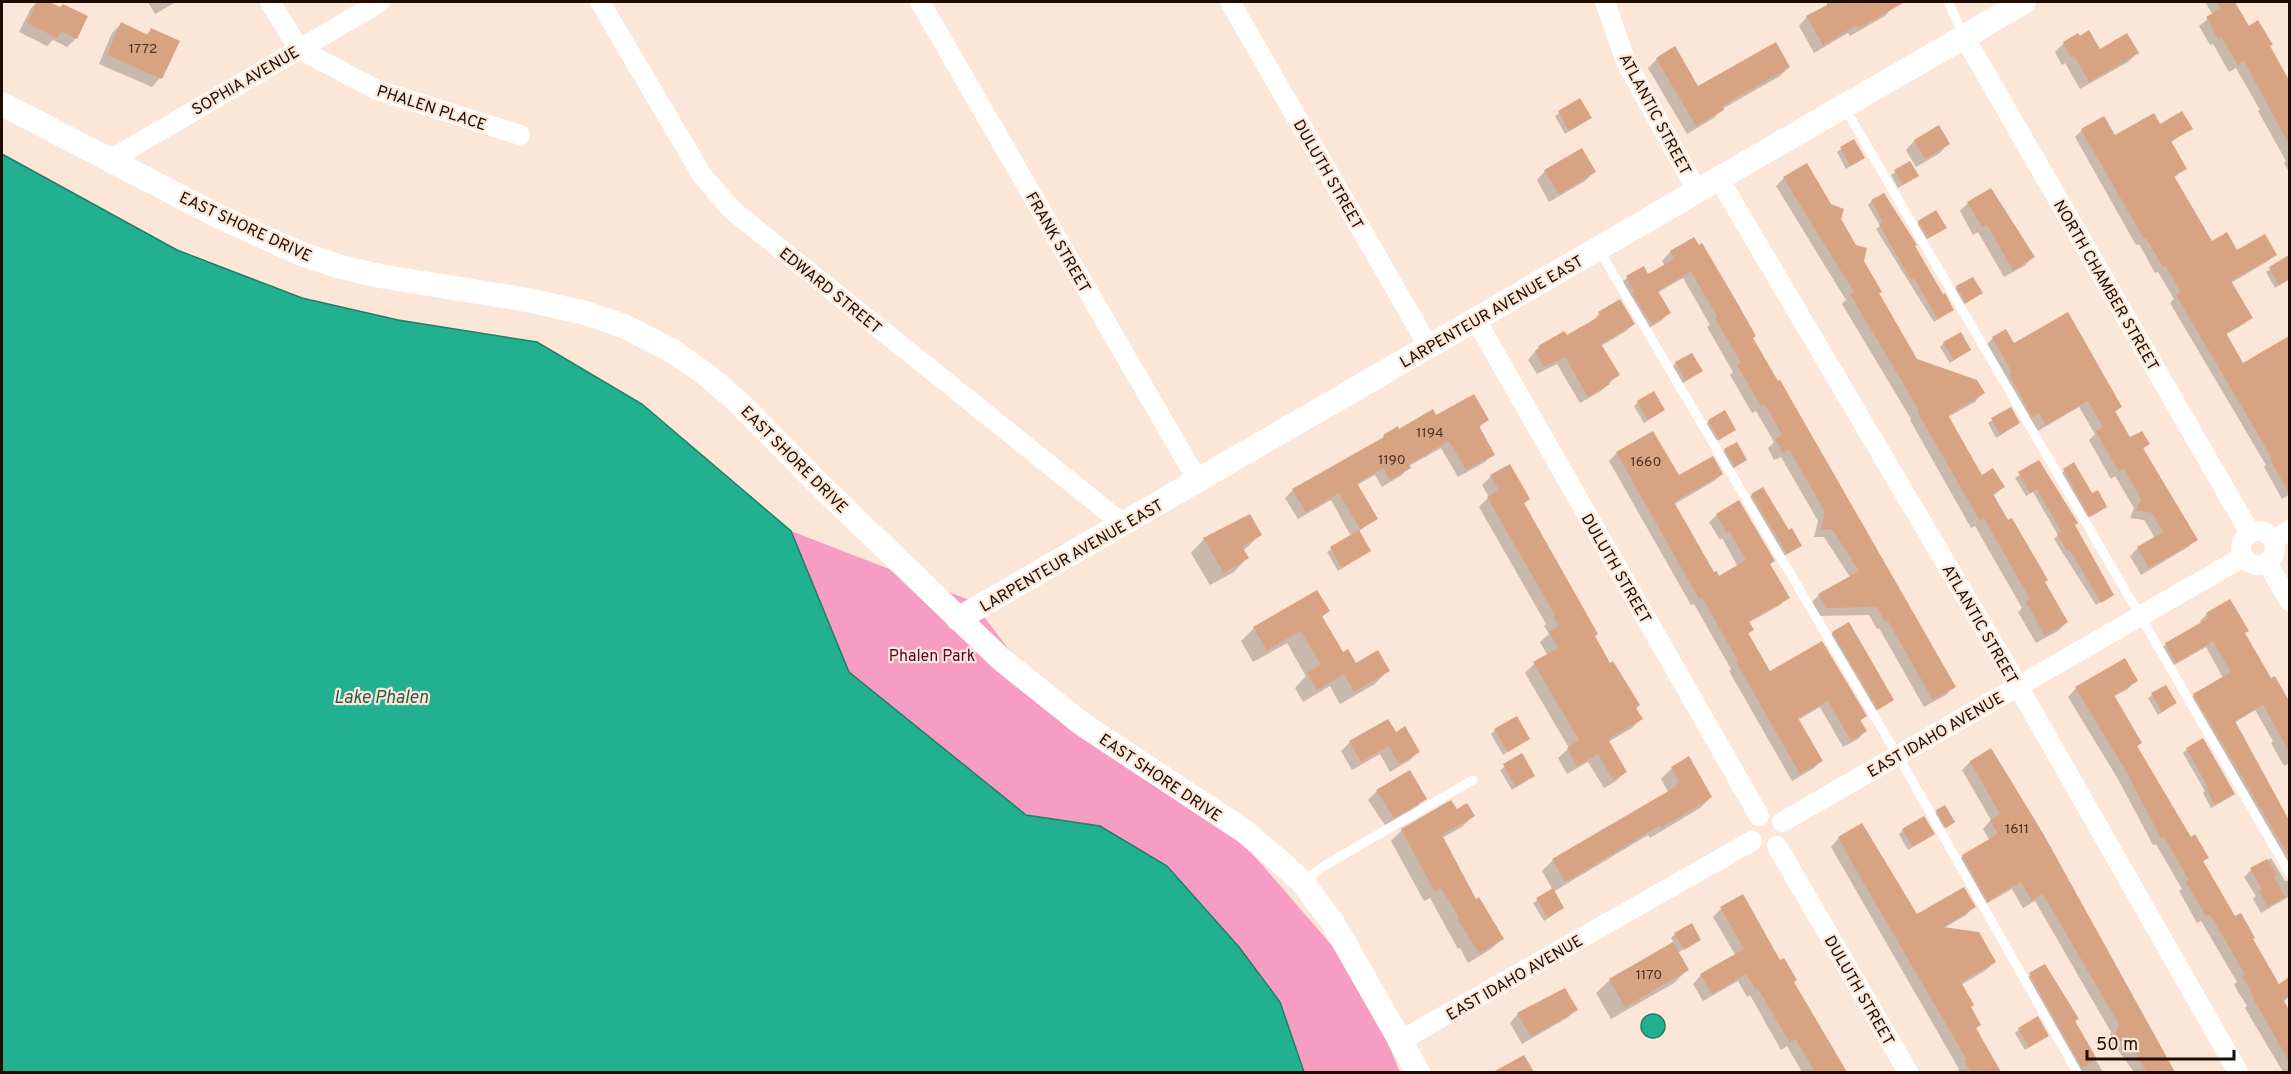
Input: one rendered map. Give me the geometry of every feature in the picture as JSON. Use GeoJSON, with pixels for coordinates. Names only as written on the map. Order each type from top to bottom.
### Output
{"type":"FeatureCollection","features":[{"type":"Feature","properties":{"kind":"street"},"geometry":{"type":"LineString","coordinates":[[270,2],[299,49]]}},
{"type":"Feature","properties":{"kind":"street","name":"SOPHIA AVENUE"},"geometry":{"type":"LineString","coordinates":[[110,160],[380,2]]}},
{"type":"Feature","properties":{"kind":"street","name":"EDWARD STREET"},"geometry":{"type":"LineString","coordinates":[[600,2],[702,175],[732,210],[1123,524]]}},
{"type":"Feature","properties":{"kind":"street","name":"FRANK STREET"},"geometry":{"type":"LineString","coordinates":[[920,2],[1198,481]]}},
{"type":"Feature","properties":{"kind":"street","name":"DULUTH STREET"},"geometry":{"type":"LineString","coordinates":[[1230,2],[1429,347]]}},
{"type":"Feature","properties":{"kind":"street","name":"ATLANTIC STREET"},"geometry":{"type":"LineString","coordinates":[[1605,2],[1626,62],[1697,191]]}},
{"type":"Feature","properties":{"kind":"street","name":"LARPENTEUR AVENUE EAST"},"geometry":{"type":"LineString","coordinates":[[958,620],[2024,2]]}},
{"type":"Feature","properties":{"kind":"street","name":"NORTH CHAMBER STREET"},"geometry":{"type":"LineString","coordinates":[[1964,36],[2250,533]]}},
{"type":"Feature","properties":{"kind":"street","name":"PHALEN PLACE"},"geometry":{"type":"LineString","coordinates":[[299,49],[377,90],[520,135]]}},
{"type":"Feature","properties":{"kind":"street","name":"EAST SHORE DRIVE"},"geometry":{"type":"LineString","coordinates":[[2,104],[216,215],[299,253],[341,267],[380,276],[528,300],[585,313],[624,326],[652,340],[708,376],[737,400],[958,620],[1002,660],[1082,724],[1244,831],[1303,883],[1333,923],[1418,1072]]}},
{"type":"Feature","properties":{"kind":"street","name":"ATLANTIC STREET"},"geometry":{"type":"LineString","coordinates":[[1719,179],[2018,686],[2238,1072]]}},
{"type":"Feature","properties":{"kind":"street","name":"DULUTH STREET"},"geometry":{"type":"LineString","coordinates":[[1476,320],[1759,816]]}},
{"type":"Feature","properties":{"kind":"street"},"geometry":{"type":"LineString","coordinates":[[2260,531],[2270,535],[2281,535],[2271,560],[2267,563],[2252,564],[2243,557],[2241,547],[2245,536],[2250,533],[2260,531]]}},
{"type":"Feature","properties":{"kind":"street","name":"EAST IDAHO AVENUE"},"geometry":{"type":"LineString","coordinates":[[1782,822],[2243,557]]}},
{"type":"Feature","properties":{"kind":"street"},"geometry":{"type":"LineString","coordinates":[[2267,563],[2289,602]]}},
{"type":"Feature","properties":{"kind":"street"},"geometry":{"type":"LineString","coordinates":[[1774,815],[1782,822],[1785,832],[1777,846],[1761,848],[1752,841],[1749,830],[1751,824],[1759,816],[1774,815]]}},
{"type":"Feature","properties":{"kind":"street","name":"EAST IDAHO AVENUE"},"geometry":{"type":"LineString","coordinates":[[1400,1041],[1752,841]]}},
{"type":"Feature","properties":{"kind":"street","name":"DULUTH STREET"},"geometry":{"type":"LineString","coordinates":[[1777,846],[1908,1072]]}},
{"type":"Feature","properties":{"kind":"lane"},"geometry":{"type":"LineString","coordinates":[[1948,2],[1964,36]]}},
{"type":"Feature","properties":{"kind":"lane"},"geometry":{"type":"LineString","coordinates":[[1843,106],[2141,615],[2289,874]]}},
{"type":"Feature","properties":{"kind":"lane"},"geometry":{"type":"LineString","coordinates":[[1598,248],[1898,756],[2077,1072]]}},
{"type":"Feature","properties":{"kind":"lane"},"geometry":{"type":"LineString","coordinates":[[1303,883],[1331,861],[1473,780]]}},
{"type":"Feature","properties":{"kind":"green space","name":"Phalen Park"},"geometry":{"type":"Polygon","coordinates":[[[791,531],[972,601],[1070,730],[1244,844],[1360,978],[1400,1072],[1304,1072],[1280,1002],[1100,826],[1026,815],[849,672],[791,531]]]}},
{"type":"Feature","properties":{"kind":"water","name":"Lake Phalen"},"geometry":{"type":"Polygon","coordinates":[[[2,154],[177,250],[302,298],[398,320],[537,342],[642,404],[791,531],[849,672],[1026,815],[1100,826],[1167,866],[1239,947],[1280,1002],[1304,1072],[2,1072],[2,154]]]}},
{"type":"Feature","properties":{"kind":"water"},"geometry":{"type":"Polygon","coordinates":[[[1653,1014],[1658,1015],[1664,1021],[1664,1031],[1658,1037],[1653,1038],[1648,1037],[1642,1031],[1641,1026],[1642,1021],[1648,1015],[1653,1014]]]}},
{"type":"Feature","properties":{"kind":"building"},"geometry":{"type":"Polygon","coordinates":[[[37,2],[49,2],[60,7],[63,4],[88,16],[77,39],[61,31],[57,38],[27,23],[37,2]]]}},
{"type":"Feature","properties":{"kind":"building"},"geometry":{"type":"Polygon","coordinates":[[[1827,2],[1905,2],[1859,28],[1857,25],[1823,45],[1806,16],[1827,5],[1827,2]]]}},
{"type":"Feature","properties":{"kind":"building"},"geometry":{"type":"Polygon","coordinates":[[[2217,2],[2235,2],[2249,26],[2258,20],[2273,45],[2270,46],[2289,80],[2289,144],[2244,61],[2238,65],[2221,37],[2218,39],[2206,17],[2221,8],[2217,2]]]}},
{"type":"Feature","properties":{"kind":"building"},"geometry":{"type":"Polygon","coordinates":[[[121,22],[148,35],[151,28],[180,41],[162,79],[107,55],[121,22]]]}},
{"type":"Feature","properties":{"kind":"building"},"geometry":{"type":"Polygon","coordinates":[[[2089,30],[2100,49],[2127,33],[2139,53],[2089,82],[2074,55],[2071,57],[2063,42],[2078,33],[2080,36],[2089,30]]]}},
{"type":"Feature","properties":{"kind":"building"},"geometry":{"type":"Polygon","coordinates":[[[1776,42],[1790,67],[1722,106],[1724,110],[1696,126],[1656,58],[1675,46],[1698,86],[1776,42]]]}},
{"type":"Feature","properties":{"kind":"building"},"geometry":{"type":"Polygon","coordinates":[[[1580,98],[1592,118],[1569,131],[1558,111],[1580,98]]]}},
{"type":"Feature","properties":{"kind":"building"},"geometry":{"type":"Polygon","coordinates":[[[2182,111],[2193,129],[2171,141],[2187,169],[2174,176],[2212,241],[2227,232],[2237,250],[2265,234],[2277,255],[2231,281],[2253,318],[2226,333],[2243,363],[2289,336],[2289,493],[2270,459],[2272,458],[2176,295],[2181,292],[2166,266],[2163,267],[2146,238],[2144,239],[2081,129],[2104,116],[2115,135],[2154,113],[2160,124],[2182,111]]]}},
{"type":"Feature","properties":{"kind":"building"},"geometry":{"type":"Polygon","coordinates":[[[1939,125],[1950,144],[1925,159],[1914,140],[1939,125]]]}},
{"type":"Feature","properties":{"kind":"building"},"geometry":{"type":"Polygon","coordinates":[[[1854,139],[1865,158],[1851,166],[1840,147],[1854,139]]]}},
{"type":"Feature","properties":{"kind":"building"},"geometry":{"type":"Polygon","coordinates":[[[1582,148],[1596,172],[1559,194],[1544,170],[1582,148]]]}},
{"type":"Feature","properties":{"kind":"building"},"geometry":{"type":"Polygon","coordinates":[[[1910,161],[1919,176],[1903,185],[1894,170],[1910,161]]]}},
{"type":"Feature","properties":{"kind":"building"},"geometry":{"type":"Polygon","coordinates":[[[1807,163],[1831,204],[1844,209],[1841,219],[1856,245],[1867,248],[1864,261],[1882,292],[1879,293],[1917,359],[1977,380],[1985,393],[1948,415],[1982,475],[1993,468],[2005,487],[1993,494],[2008,520],[2012,518],[2048,580],[2045,582],[2068,622],[2045,636],[2026,602],[2030,599],[1984,518],[1980,521],[1917,411],[1919,410],[1850,294],[1854,292],[1783,177],[1807,163]]]}},
{"type":"Feature","properties":{"kind":"building"},"geometry":{"type":"Polygon","coordinates":[[[1991,188],[2035,257],[2013,270],[1987,225],[1982,227],[1967,202],[1991,188]]]}},
{"type":"Feature","properties":{"kind":"building"},"geometry":{"type":"Polygon","coordinates":[[[1884,193],[1954,310],[1938,319],[1914,278],[1912,280],[1909,276],[1879,224],[1883,222],[1871,200],[1884,193]]]}},
{"type":"Feature","properties":{"kind":"building"},"geometry":{"type":"Polygon","coordinates":[[[1936,210],[1947,228],[1929,238],[1918,221],[1936,210]]]}},
{"type":"Feature","properties":{"kind":"building"},"geometry":{"type":"Polygon","coordinates":[[[1694,237],[1699,245],[1702,243],[1738,304],[1756,336],[1753,338],[1778,381],[1780,380],[1956,687],[1933,700],[1888,621],[1885,622],[1877,607],[1826,608],[1818,594],[1859,571],[1832,529],[1821,530],[1825,512],[1789,449],[1783,453],[1775,439],[1782,435],[1765,404],[1761,406],[1737,365],[1741,363],[1691,271],[1658,291],[1671,313],[1652,324],[1632,293],[1634,291],[1626,276],[1644,266],[1648,274],[1674,259],[1670,251],[1694,237]]]}},
{"type":"Feature","properties":{"kind":"building"},"geometry":{"type":"Polygon","coordinates":[[[2289,255],[2289,279],[2279,285],[2269,267],[2289,255]]]}},
{"type":"Feature","properties":{"kind":"building"},"geometry":{"type":"Polygon","coordinates":[[[1973,277],[1983,293],[1966,303],[1956,286],[1973,277]]]}},
{"type":"Feature","properties":{"kind":"building"},"geometry":{"type":"Polygon","coordinates":[[[1620,299],[1635,324],[1601,344],[1620,375],[1588,397],[1565,357],[1544,367],[1535,351],[1540,348],[1538,346],[1564,331],[1567,335],[1600,316],[1598,312],[1620,299]]]}},
{"type":"Feature","properties":{"kind":"building"},"geometry":{"type":"Polygon","coordinates":[[[2068,312],[2122,407],[2115,411],[2130,437],[2142,431],[2150,444],[2143,448],[2198,540],[2149,568],[2137,547],[2163,532],[2152,513],[2136,510],[2141,499],[2124,469],[2119,472],[2096,431],[2103,427],[2088,401],[2046,425],[2039,413],[2032,417],[2009,374],[2012,372],[1992,337],[2006,329],[2014,343],[2068,312]]]}},
{"type":"Feature","properties":{"kind":"building"},"geometry":{"type":"Polygon","coordinates":[[[1961,332],[1971,350],[1954,360],[1943,342],[1961,332]]]}},
{"type":"Feature","properties":{"kind":"building"},"geometry":{"type":"Polygon","coordinates":[[[1692,353],[1703,371],[1686,381],[1675,362],[1692,353]]]}},
{"type":"Feature","properties":{"kind":"building"},"geometry":{"type":"Polygon","coordinates":[[[1654,391],[1665,410],[1648,420],[1637,401],[1654,391]]]}},
{"type":"Feature","properties":{"kind":"building"},"geometry":{"type":"Polygon","coordinates":[[[1474,394],[1489,420],[1479,426],[1495,455],[1466,470],[1449,441],[1409,464],[1411,468],[1390,480],[1383,468],[1357,483],[1378,519],[1360,529],[1339,493],[1306,512],[1292,489],[1384,437],[1383,435],[1398,426],[1399,429],[1433,409],[1436,415],[1474,394]]]}},
{"type":"Feature","properties":{"kind":"building"},"geometry":{"type":"Polygon","coordinates":[[[2011,407],[2020,423],[2000,435],[1991,418],[2011,407]]]}},
{"type":"Feature","properties":{"kind":"building"},"geometry":{"type":"Polygon","coordinates":[[[1725,410],[1736,430],[1719,440],[1708,420],[1725,410]]]}},
{"type":"Feature","properties":{"kind":"building"},"geometry":{"type":"Polygon","coordinates":[[[1653,431],[1679,475],[1713,456],[1723,474],[1674,502],[1714,572],[1717,571],[1719,576],[1746,560],[1730,532],[1727,533],[1716,514],[1739,500],[1775,561],[1770,564],[1790,598],[1749,621],[1754,630],[1748,633],[1770,671],[1822,641],[1867,716],[1860,720],[1867,731],[1851,741],[1828,701],[1798,718],[1823,761],[1800,774],[1702,597],[1699,599],[1616,452],[1653,431]]]}},
{"type":"Feature","properties":{"kind":"building"},"geometry":{"type":"Polygon","coordinates":[[[1737,442],[1747,460],[1735,467],[1724,449],[1737,442]]]}},
{"type":"Feature","properties":{"kind":"building"},"geometry":{"type":"Polygon","coordinates":[[[2039,460],[2078,523],[2075,525],[2114,595],[2101,603],[2069,549],[2067,551],[2057,534],[2061,531],[2037,489],[2030,493],[2018,472],[2039,460]]]}},
{"type":"Feature","properties":{"kind":"building"},"geometry":{"type":"Polygon","coordinates":[[[2074,462],[2092,493],[2098,490],[2107,507],[2090,517],[2063,469],[2074,462]]]}},
{"type":"Feature","properties":{"kind":"building"},"geometry":{"type":"Polygon","coordinates":[[[1510,464],[1530,499],[1524,503],[1598,634],[1595,636],[1610,663],[1613,661],[1640,705],[1636,708],[1643,719],[1608,739],[1627,772],[1613,780],[1598,754],[1577,766],[1567,748],[1579,740],[1533,662],[1558,648],[1549,632],[1559,626],[1553,616],[1555,615],[1487,497],[1499,490],[1490,475],[1510,464]]]}},
{"type":"Feature","properties":{"kind":"building"},"geometry":{"type":"Polygon","coordinates":[[[1763,487],[1789,530],[1792,528],[1802,546],[1787,554],[1751,494],[1763,487]]]}},
{"type":"Feature","properties":{"kind":"building"},"geometry":{"type":"Polygon","coordinates":[[[1250,514],[1262,535],[1242,547],[1249,558],[1224,573],[1203,538],[1250,514]]]}},
{"type":"Feature","properties":{"kind":"building"},"geometry":{"type":"Polygon","coordinates":[[[1359,530],[1371,551],[1342,568],[1330,547],[1359,530]]]}},
{"type":"Feature","properties":{"kind":"building"},"geometry":{"type":"Polygon","coordinates":[[[1317,590],[1330,611],[1322,616],[1343,652],[1348,649],[1356,663],[1378,650],[1390,671],[1354,692],[1344,674],[1317,690],[1307,673],[1321,665],[1301,631],[1267,650],[1253,627],[1317,590]]]}},
{"type":"Feature","properties":{"kind":"building"},"geometry":{"type":"Polygon","coordinates":[[[2230,599],[2249,631],[2245,633],[2271,678],[2275,676],[2289,701],[2289,751],[2263,705],[2235,721],[2289,820],[2289,856],[2193,694],[2231,672],[2213,641],[2176,663],[2165,643],[2209,618],[2206,613],[2230,599]]]}},
{"type":"Feature","properties":{"kind":"building"},"geometry":{"type":"Polygon","coordinates":[[[1849,622],[1894,700],[1878,709],[1832,632],[1849,622]]]}},
{"type":"Feature","properties":{"kind":"building"},"geometry":{"type":"Polygon","coordinates":[[[2125,658],[2138,681],[2114,695],[2142,743],[2137,746],[2191,837],[2195,834],[2209,858],[2203,861],[2235,916],[2241,913],[2279,984],[2289,977],[2289,996],[2283,999],[2289,1010],[2289,1061],[2253,998],[2242,976],[2245,974],[2210,914],[2206,916],[2186,882],[2189,880],[2164,837],[2161,838],[2126,771],[2075,687],[2125,658]]]}},
{"type":"Feature","properties":{"kind":"building"},"geometry":{"type":"Polygon","coordinates":[[[2166,685],[2177,703],[2162,712],[2151,693],[2166,685]]]}},
{"type":"Feature","properties":{"kind":"building"},"geometry":{"type":"Polygon","coordinates":[[[1517,716],[1530,739],[1508,752],[1494,729],[1517,716]]]}},
{"type":"Feature","properties":{"kind":"building"},"geometry":{"type":"Polygon","coordinates":[[[1388,719],[1396,732],[1405,726],[1420,752],[1399,764],[1389,746],[1361,762],[1349,741],[1388,719]]]}},
{"type":"Feature","properties":{"kind":"building"},"geometry":{"type":"Polygon","coordinates":[[[2203,738],[2235,794],[2215,805],[2206,788],[2208,787],[2186,748],[2203,738]]]}},
{"type":"Feature","properties":{"kind":"building"},"geometry":{"type":"Polygon","coordinates":[[[1991,748],[2044,835],[2175,1072],[2147,1072],[2126,1042],[2114,1039],[2119,1024],[2043,894],[2032,901],[2021,882],[1988,901],[1962,855],[1998,834],[1990,820],[2000,814],[1970,761],[1991,748]]]}},
{"type":"Feature","properties":{"kind":"building"},"geometry":{"type":"Polygon","coordinates":[[[1522,753],[1535,776],[1516,787],[1503,764],[1522,753]]]}},
{"type":"Feature","properties":{"kind":"building"},"geometry":{"type":"Polygon","coordinates":[[[1689,756],[1712,797],[1565,882],[1552,859],[1677,786],[1679,782],[1671,767],[1689,756]]]}},
{"type":"Feature","properties":{"kind":"building"},"geometry":{"type":"Polygon","coordinates":[[[1410,770],[1427,799],[1394,818],[1376,790],[1410,770]]]}},
{"type":"Feature","properties":{"kind":"building"},"geometry":{"type":"Polygon","coordinates":[[[1451,800],[1457,809],[1467,803],[1475,816],[1442,835],[1476,899],[1479,897],[1504,939],[1479,953],[1457,919],[1459,918],[1441,888],[1435,892],[1401,829],[1451,800]]]}},
{"type":"Feature","properties":{"kind":"building"},"geometry":{"type":"Polygon","coordinates":[[[1945,805],[1955,822],[1946,828],[1936,810],[1945,805]]]}},
{"type":"Feature","properties":{"kind":"building"},"geometry":{"type":"Polygon","coordinates":[[[1924,816],[1935,834],[1913,847],[1902,829],[1924,816]]]}},
{"type":"Feature","properties":{"kind":"building"},"geometry":{"type":"Polygon","coordinates":[[[1862,823],[1917,914],[1964,887],[1976,907],[1943,927],[1979,932],[1996,962],[1961,982],[1974,1005],[1971,1007],[1981,1025],[1976,1028],[2001,1072],[1971,1072],[1964,1061],[1967,1060],[1862,880],[1838,837],[1862,823]]]}},
{"type":"Feature","properties":{"kind":"building"},"geometry":{"type":"Polygon","coordinates":[[[2267,859],[2277,875],[2274,877],[2285,897],[2268,907],[2259,891],[2262,889],[2250,868],[2267,859]]]}},
{"type":"Feature","properties":{"kind":"building"},"geometry":{"type":"Polygon","coordinates":[[[1553,888],[1564,908],[1548,918],[1536,898],[1553,888]]]}},
{"type":"Feature","properties":{"kind":"building"},"geometry":{"type":"Polygon","coordinates":[[[1743,894],[1780,960],[1784,958],[1797,980],[1794,982],[1847,1072],[1815,1072],[1796,1039],[1790,1043],[1758,988],[1756,990],[1746,974],[1712,994],[1700,974],[1744,949],[1720,907],[1743,894]]]}},
{"type":"Feature","properties":{"kind":"building"},"geometry":{"type":"Polygon","coordinates":[[[1692,923],[1701,940],[1684,950],[1674,933],[1692,923]]]}},
{"type":"Feature","properties":{"kind":"building"},"geometry":{"type":"Polygon","coordinates":[[[1673,942],[1689,970],[1625,1007],[1609,979],[1673,942]]]}},
{"type":"Feature","properties":{"kind":"building"},"geometry":{"type":"Polygon","coordinates":[[[2045,964],[2079,1019],[2075,1021],[2097,1059],[2082,1068],[2029,973],[2045,964]]]}},
{"type":"Feature","properties":{"kind":"building"},"geometry":{"type":"Polygon","coordinates":[[[1565,988],[1578,1010],[1531,1037],[1517,1013],[1565,988]]]}},
{"type":"Feature","properties":{"kind":"building"},"geometry":{"type":"Polygon","coordinates":[[[2038,1016],[2049,1036],[2029,1047],[2018,1028],[2038,1016]]]}},
{"type":"Feature","properties":{"kind":"building"},"geometry":{"type":"Polygon","coordinates":[[[1524,1055],[1534,1072],[1493,1072],[1524,1055]]]}}]}
